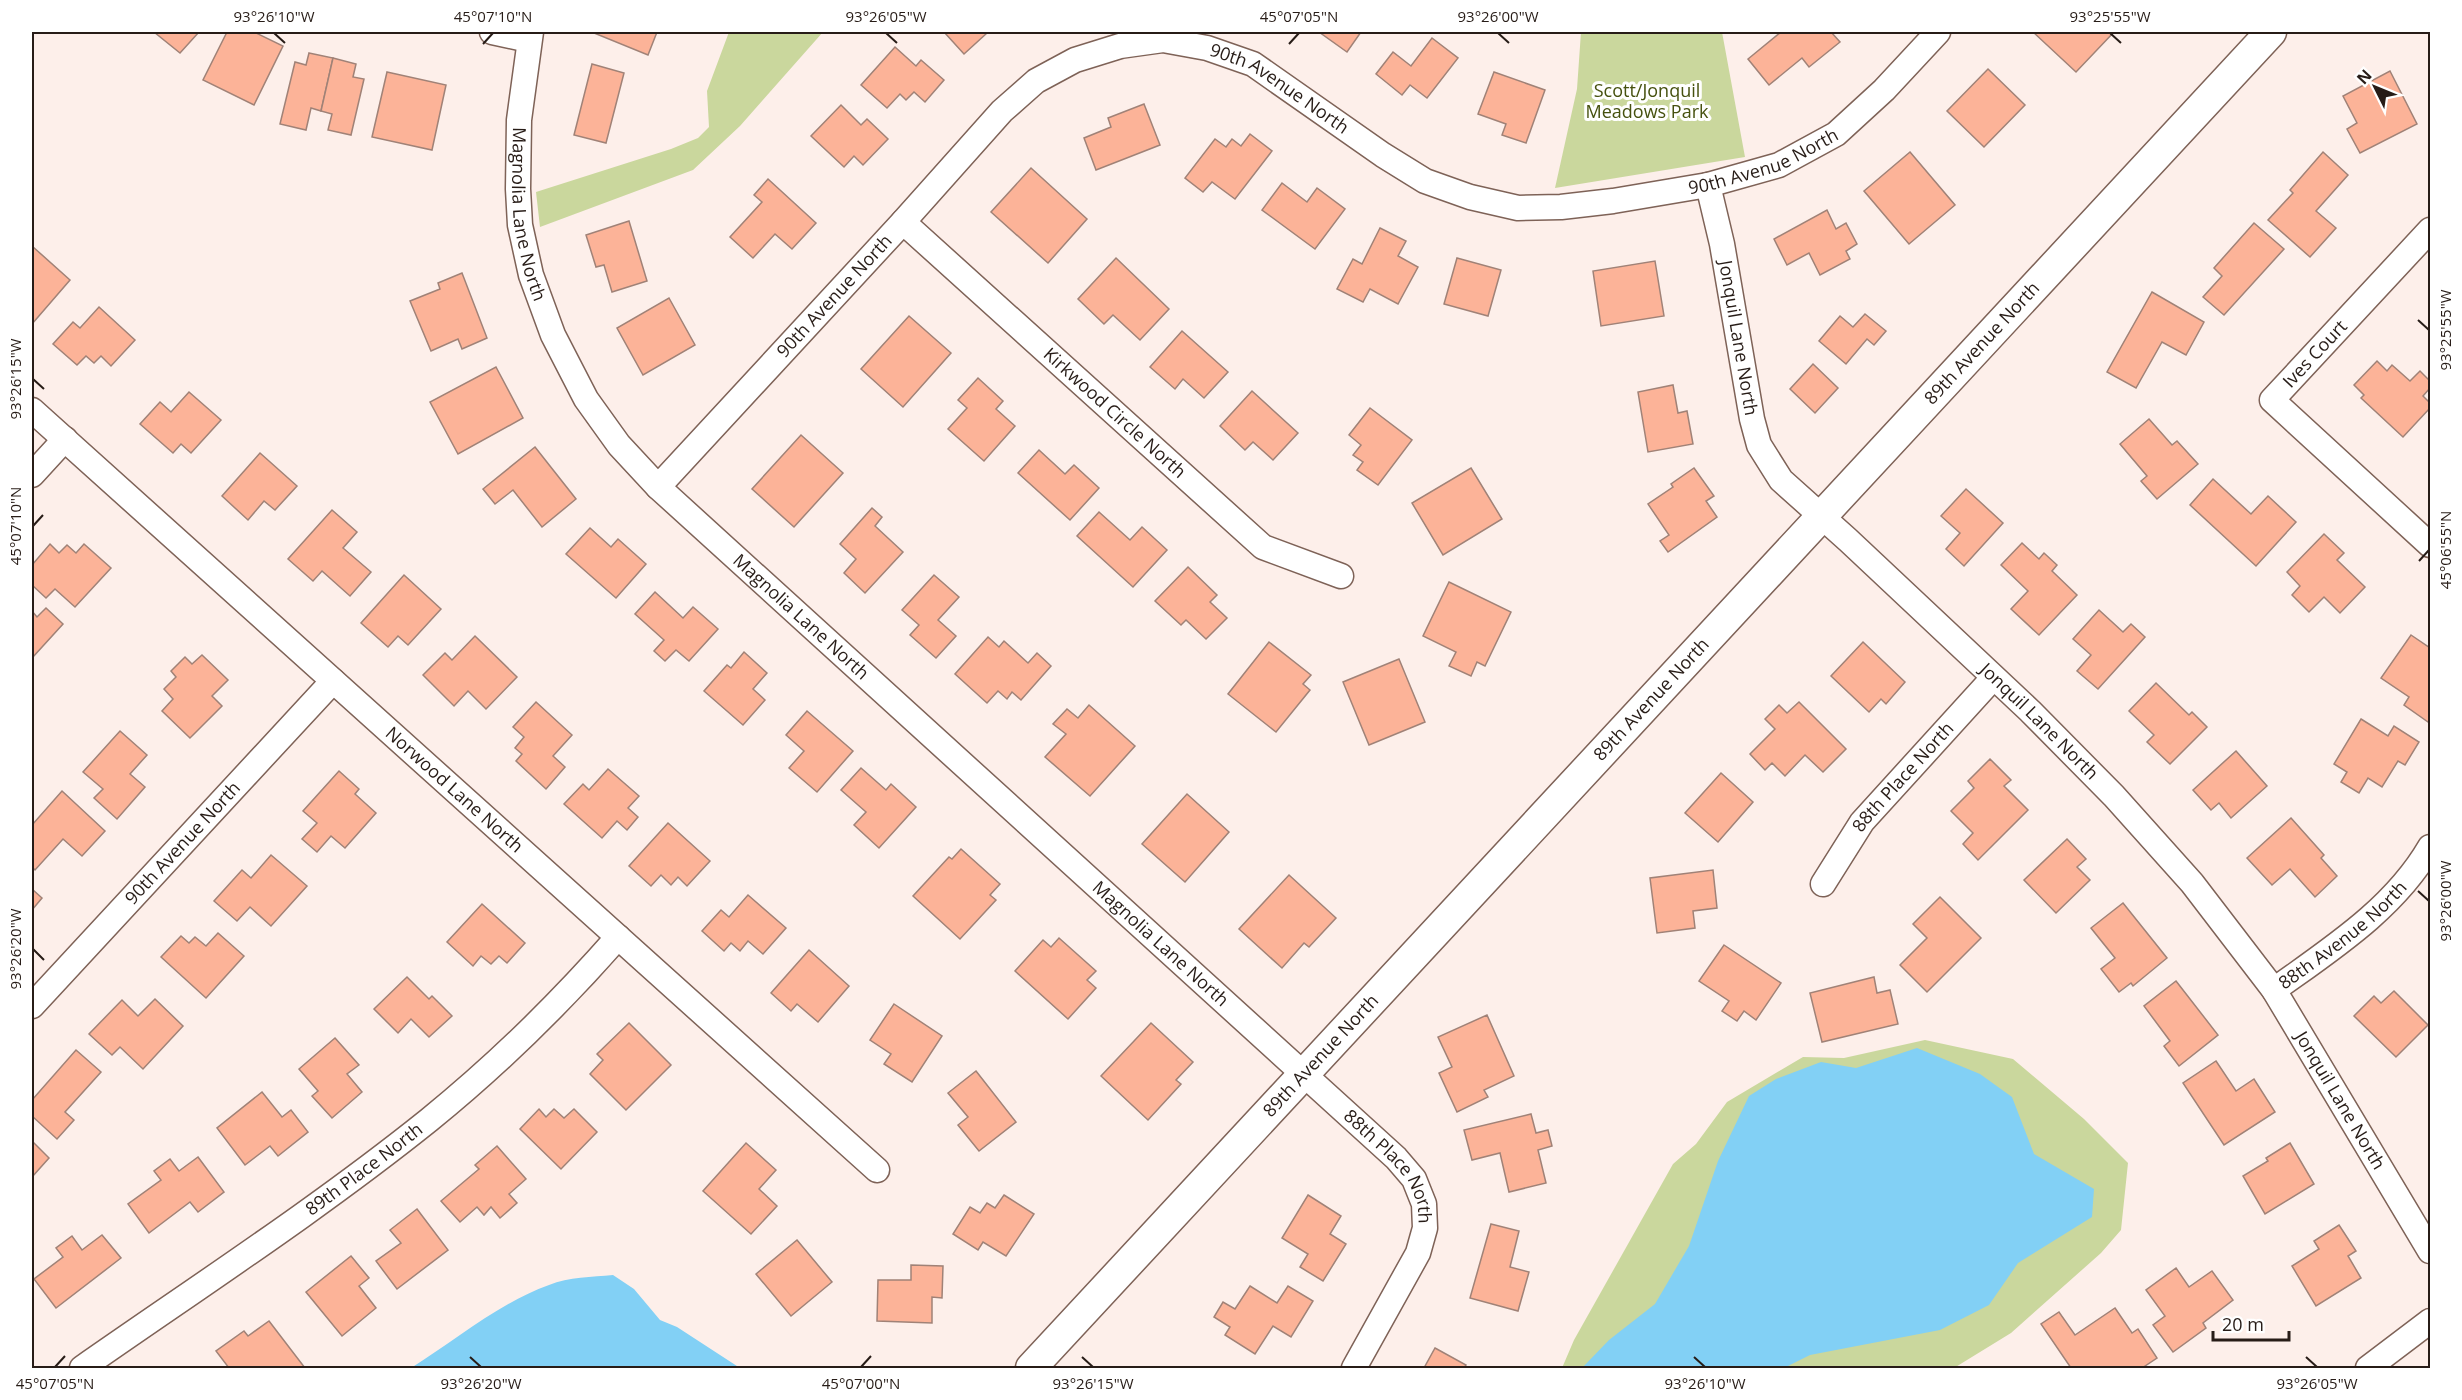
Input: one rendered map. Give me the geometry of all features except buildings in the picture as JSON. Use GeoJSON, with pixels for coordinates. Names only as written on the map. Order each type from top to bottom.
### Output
{"type":"FeatureCollection","features":[{"type":"Feature","properties":{"kind":"street"},"geometry":{"type":"LineString","coordinates":[[492,32],[530,36]]}},
{"type":"Feature","properties":{"kind":"street","name":"90th Avenue North"},"geometry":{"type":"LineString","coordinates":[[658,487],[903,222],[1002,111],[1036,81],[1075,60],[1120,46],[1163,40],[1207,48],[1252,64],[1383,155],[1425,181],[1470,197],[1518,208],[1561,207],[1613,201],[1708,184],[1779,165],[1836,134],[1884,90],[1938,32]]}},
{"type":"Feature","properties":{"kind":"street","name":"89th Avenue North"},"geometry":{"type":"LineString","coordinates":[[1031,1368],[2271,32]]}},
{"type":"Feature","properties":{"kind":"street","name":"Magnolia Lane North"},"geometry":{"type":"LineString","coordinates":[[530,36],[519,120],[520,225],[531,275],[553,335],[586,399],[619,445],[658,487],[1305,1075]]}},
{"type":"Feature","properties":{"kind":"street","name":"Jonquil Lane North"},"geometry":{"type":"LineString","coordinates":[[1708,184],[1722,243],[1759,445],[1781,480],[2030,711],[2114,796],[2193,883],[2274,990],[2430,1251]]}},
{"type":"Feature","properties":{"kind":"street","name":"Kirkwood Circle North"},"geometry":{"type":"LineString","coordinates":[[903,222],[1263,547],[1341,576]]}},
{"type":"Feature","properties":{"kind":"street","name":"Ives Court"},"geometry":{"type":"LineString","coordinates":[[2430,230],[2272,400],[2430,545]]}},
{"type":"Feature","properties":{"kind":"street","name":"Norwood Lane North"},"geometry":{"type":"LineString","coordinates":[[32,410],[877,1170]]}},
{"type":"Feature","properties":{"kind":"street"},"geometry":{"type":"LineString","coordinates":[[32,475],[65,440]]}},
{"type":"Feature","properties":{"kind":"street","name":"88th Place North"},"geometry":{"type":"LineString","coordinates":[[1823,884],[1862,822],[1993,678]]}},
{"type":"Feature","properties":{"kind":"street","name":"90th Avenue North"},"geometry":{"type":"LineString","coordinates":[[32,1006],[333,681]]}},
{"type":"Feature","properties":{"kind":"street","name":"88th Avenue North"},"geometry":{"type":"LineString","coordinates":[[2274,990],[2380,909],[2424,858],[2430,847]]}},
{"type":"Feature","properties":{"kind":"street","name":"89th Place North"},"geometry":{"type":"LineString","coordinates":[[82,1368],[321,1202],[430,1119],[514,1046],[579,981],[618,937]]}},
{"type":"Feature","properties":{"kind":"street","name":"88th Place North"},"geometry":{"type":"LineString","coordinates":[[1305,1075],[1396,1158],[1414,1179],[1424,1204],[1425,1228],[1418,1253],[1354,1368]]}},
{"type":"Feature","properties":{"kind":"street"},"geometry":{"type":"LineString","coordinates":[[2368,1368],[2430,1321]]}},
{"type":"Feature","properties":{"kind":"green space"},"geometry":{"type":"Polygon","coordinates":[[[729,32],[823,32],[740,126],[693,170],[540,227],[536,192],[671,149],[698,138],[709,127],[707,91],[729,32]]]}},
{"type":"Feature","properties":{"kind":"green space","name":"Scott/Jonquil Meadows Park"},"geometry":{"type":"Polygon","coordinates":[[[1581,32],[1722,32],[1745,157],[1555,188],[1577,89],[1581,32]]]}},
{"type":"Feature","properties":{"kind":"green space"},"geometry":{"type":"Polygon","coordinates":[[[1925,1040],[2013,1059],[2084,1119],[2128,1163],[2121,1230],[2101,1253],[2011,1333],[1954,1368],[1562,1368],[1574,1340],[1673,1164],[1696,1144],[1727,1102],[1803,1057],[1844,1058],[1925,1040]]]}},
{"type":"Feature","properties":{"kind":"water"},"geometry":{"type":"Polygon","coordinates":[[[1917,1048],[1980,1074],[2012,1097],[2034,1154],[2094,1189],[2092,1217],[2018,1263],[1989,1305],[1940,1330],[1810,1355],[1784,1368],[1582,1368],[1609,1340],[1655,1304],[1689,1246],[1718,1161],[1749,1096],[1776,1079],[1821,1062],[1856,1068],[1917,1048]]]}},
{"type":"Feature","properties":{"kind":"water"},"geometry":{"type":"Polygon","coordinates":[[[613,1275],[634,1289],[660,1320],[677,1327],[740,1368],[411,1368],[495,1312],[531,1293],[564,1280],[613,1275]]]}}]}
